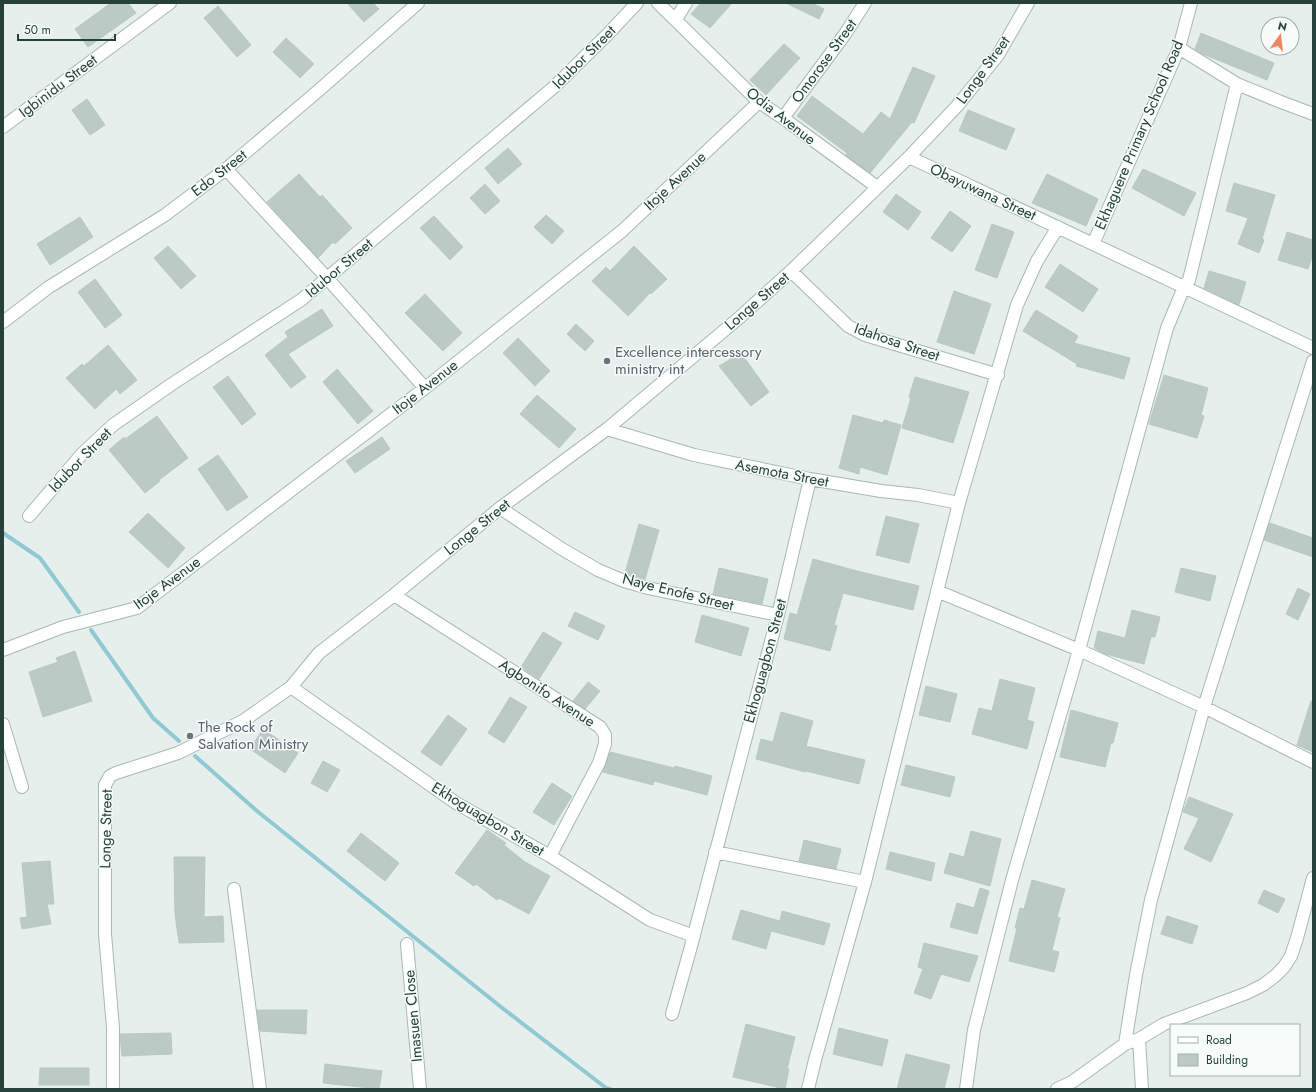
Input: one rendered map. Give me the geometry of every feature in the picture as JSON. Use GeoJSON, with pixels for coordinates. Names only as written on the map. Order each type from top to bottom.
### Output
{"type":"FeatureCollection","features":[{"type":"Feature","properties":{"kind":"street","name":"Igbinidu Street"},"geometry":{"type":"LineString","coordinates":[[3,127],[170,3]]}},
{"type":"Feature","properties":{"kind":"street","name":"Edo Street"},"geometry":{"type":"LineString","coordinates":[[3,322],[49,287],[165,215],[226,169],[418,3]]}},
{"type":"Feature","properties":{"kind":"street","name":"Idubor Street"},"geometry":{"type":"LineString","coordinates":[[29,516],[82,454],[113,425],[172,384],[301,300],[554,87],[637,3]]}},
{"type":"Feature","properties":{"kind":"street","name":"Odia Avenue"},"geometry":{"type":"LineString","coordinates":[[658,3],[759,102],[877,187]]}},
{"type":"Feature","properties":{"kind":"street"},"geometry":{"type":"LineString","coordinates":[[676,19],[686,3]]}},
{"type":"Feature","properties":{"kind":"street","name":"Omorose Street"},"geometry":{"type":"LineString","coordinates":[[783,118],[845,34],[865,3]]}},
{"type":"Feature","properties":{"kind":"street","name":"Longe Street"},"geometry":{"type":"LineString","coordinates":[[112,1089],[113,1028],[105,934],[105,785],[110,776],[178,753],[243,721],[291,687],[320,653],[394,595],[500,508],[607,429],[739,318],[791,271],[909,157],[958,105],[998,55],[1028,3]]}},
{"type":"Feature","properties":{"kind":"street","name":"Ekhaguere Primary School Road"},"geometry":{"type":"LineString","coordinates":[[1093,244],[1179,48],[1191,3]]}},
{"type":"Feature","properties":{"kind":"street"},"geometry":{"type":"LineString","coordinates":[[1179,48],[1237,84],[1313,114]]}},
{"type":"Feature","properties":{"kind":"street"},"geometry":{"type":"LineString","coordinates":[[966,1089],[974,1030],[1012,880],[1079,650],[1167,328],[1184,287],[1190,280],[1237,84]]}},
{"type":"Feature","properties":{"kind":"street","name":"Itoje Avenue"},"geometry":{"type":"LineString","coordinates":[[3,650],[63,627],[136,608],[425,388],[622,231],[759,102]]}},
{"type":"Feature","properties":{"kind":"street","name":"Obayuwana Street"},"geometry":{"type":"LineString","coordinates":[[909,157],[1313,348]]}},
{"type":"Feature","properties":{"kind":"street"},"geometry":{"type":"LineString","coordinates":[[226,169],[327,278],[425,388]]}},
{"type":"Feature","properties":{"kind":"street"},"geometry":{"type":"LineString","coordinates":[[808,1089],[865,882],[960,503],[1017,305],[1037,261],[1058,227]]}},
{"type":"Feature","properties":{"kind":"street","name":"Idahosa Street"},"geometry":{"type":"LineString","coordinates":[[791,271],[848,326],[865,335],[998,375]]}},
{"type":"Feature","properties":{"kind":"street"},"geometry":{"type":"LineString","coordinates":[[1125,1044],[1136,975],[1151,900],[1204,707],[1313,361]]}},
{"type":"Feature","properties":{"kind":"street","name":"Asemota Street"},"geometry":{"type":"LineString","coordinates":[[607,429],[694,455],[810,479],[881,491],[918,495],[960,503]]}},
{"type":"Feature","properties":{"kind":"street","name":"Ekhoguagbon Street"},"geometry":{"type":"LineString","coordinates":[[672,1014],[694,936],[778,615],[810,479]]}},
{"type":"Feature","properties":{"kind":"street","name":"Naye Enofe Street"},"geometry":{"type":"LineString","coordinates":[[500,508],[562,549],[598,570],[624,581],[648,588],[778,615]]}},
{"type":"Feature","properties":{"kind":"street"},"geometry":{"type":"LineString","coordinates":[[937,591],[1079,650],[1204,707],[1313,762]]}},
{"type":"Feature","properties":{"kind":"street","name":"Agbonifo Avenue"},"geometry":{"type":"LineString","coordinates":[[394,595],[600,727],[605,735],[605,744],[599,762],[550,856]]}},
{"type":"Feature","properties":{"kind":"street","name":"Ekhoguagbon Street"},"geometry":{"type":"LineString","coordinates":[[291,687],[456,802],[550,856],[650,920],[694,936]]}},
{"type":"Feature","properties":{"kind":"street"},"geometry":{"type":"LineString","coordinates":[[3,724],[22,787]]}},
{"type":"Feature","properties":{"kind":"street"},"geometry":{"type":"LineString","coordinates":[[715,852],[865,882]]}},
{"type":"Feature","properties":{"kind":"street"},"geometry":{"type":"LineString","coordinates":[[1057,1089],[1072,1082],[1125,1044],[1139,1039],[1164,1024],[1247,993],[1263,985],[1275,976],[1291,956],[1313,878]]}},
{"type":"Feature","properties":{"kind":"street"},"geometry":{"type":"LineString","coordinates":[[234,889],[260,1089]]}},
{"type":"Feature","properties":{"kind":"street","name":"Imasuen Close"},"geometry":{"type":"LineString","coordinates":[[407,944],[420,1089]]}},
{"type":"Feature","properties":{"kind":"street"},"geometry":{"type":"LineString","coordinates":[[1139,1039],[1142,1089]]}},
{"type":"Feature","properties":{"kind":"building"},"geometry":{"type":"Polygon","coordinates":[[[111,3],[128,3],[136,13],[88,47],[75,29],[111,3]]]}},
{"type":"Feature","properties":{"kind":"building"},"geometry":{"type":"Polygon","coordinates":[[[347,3],[373,3],[379,9],[364,22],[347,3]]]}},
{"type":"Feature","properties":{"kind":"building"},"geometry":{"type":"Polygon","coordinates":[[[701,3],[732,3],[710,28],[691,14],[701,3]]]}},
{"type":"Feature","properties":{"kind":"building"},"geometry":{"type":"Polygon","coordinates":[[[786,3],[812,3],[824,9],[819,19],[786,3]]]}},
{"type":"Feature","properties":{"kind":"building"},"geometry":{"type":"Polygon","coordinates":[[[218,6],[251,45],[237,57],[204,18],[218,6]]]}},
{"type":"Feature","properties":{"kind":"building"},"geometry":{"type":"Polygon","coordinates":[[[1201,33],[1274,63],[1267,80],[1203,54],[1195,49],[1201,33]]]}},
{"type":"Feature","properties":{"kind":"building"},"geometry":{"type":"Polygon","coordinates":[[[286,38],[314,64],[300,78],[273,52],[286,38]]]}},
{"type":"Feature","properties":{"kind":"building"},"geometry":{"type":"Polygon","coordinates":[[[784,44],[800,58],[766,95],[750,80],[784,44]]]}},
{"type":"Feature","properties":{"kind":"building"},"geometry":{"type":"Polygon","coordinates":[[[913,67],[935,76],[914,123],[912,122],[870,173],[846,155],[847,153],[797,116],[812,96],[863,134],[881,112],[890,119],[913,67]]]}},
{"type":"Feature","properties":{"kind":"building"},"geometry":{"type":"Polygon","coordinates":[[[87,99],[105,125],[90,135],[72,110],[87,99]]]}},
{"type":"Feature","properties":{"kind":"building"},"geometry":{"type":"Polygon","coordinates":[[[968,110],[1015,129],[1006,150],[959,131],[968,110]]]}},
{"type":"Feature","properties":{"kind":"building"},"geometry":{"type":"Polygon","coordinates":[[[508,148],[522,164],[498,184],[485,168],[508,148]]]}},
{"type":"Feature","properties":{"kind":"building"},"geometry":{"type":"Polygon","coordinates":[[[1143,169],[1196,193],[1184,216],[1132,188],[1143,169]]]}},
{"type":"Feature","properties":{"kind":"building"},"geometry":{"type":"Polygon","coordinates":[[[299,174],[320,197],[322,195],[352,228],[335,244],[333,242],[318,258],[267,202],[299,174]]]}},
{"type":"Feature","properties":{"kind":"building"},"geometry":{"type":"Polygon","coordinates":[[[1047,174],[1098,199],[1086,226],[1032,203],[1047,174]]]}},
{"type":"Feature","properties":{"kind":"building"},"geometry":{"type":"Polygon","coordinates":[[[1234,183],[1275,195],[1262,239],[1264,240],[1259,253],[1238,244],[1248,218],[1226,211],[1234,183]]]}},
{"type":"Feature","properties":{"kind":"building"},"geometry":{"type":"Polygon","coordinates":[[[485,184],[500,201],[485,214],[470,198],[485,184]]]}},
{"type":"Feature","properties":{"kind":"building"},"geometry":{"type":"Polygon","coordinates":[[[896,194],[921,212],[908,230],[883,212],[896,194]]]}},
{"type":"Feature","properties":{"kind":"building"},"geometry":{"type":"Polygon","coordinates":[[[950,211],[971,226],[952,252],[931,238],[950,211]]]}},
{"type":"Feature","properties":{"kind":"building"},"geometry":{"type":"Polygon","coordinates":[[[546,215],[564,231],[552,244],[534,227],[546,215]]]}},
{"type":"Feature","properties":{"kind":"building"},"geometry":{"type":"Polygon","coordinates":[[[434,216],[463,247],[450,260],[420,228],[434,216]]]}},
{"type":"Feature","properties":{"kind":"building"},"geometry":{"type":"Polygon","coordinates":[[[80,217],[93,237],[50,265],[37,244],[80,217]]]}},
{"type":"Feature","properties":{"kind":"building"},"geometry":{"type":"Polygon","coordinates":[[[992,224],[1014,232],[997,278],[975,270],[992,224]]]}},
{"type":"Feature","properties":{"kind":"building"},"geometry":{"type":"Polygon","coordinates":[[[1287,232],[1313,240],[1313,254],[1308,269],[1278,260],[1287,232]]]}},
{"type":"Feature","properties":{"kind":"building"},"geometry":{"type":"Polygon","coordinates":[[[168,246],[196,276],[181,289],[154,258],[168,246]]]}},
{"type":"Feature","properties":{"kind":"building"},"geometry":{"type":"Polygon","coordinates":[[[634,246],[667,279],[651,294],[650,293],[628,316],[592,281],[606,267],[610,271],[634,246]]]}},
{"type":"Feature","properties":{"kind":"building"},"geometry":{"type":"Polygon","coordinates":[[[1060,264],[1098,289],[1083,312],[1045,287],[1060,264]]]}},
{"type":"Feature","properties":{"kind":"building"},"geometry":{"type":"Polygon","coordinates":[[[1209,271],[1246,282],[1239,305],[1204,288],[1209,271]]]}},
{"type":"Feature","properties":{"kind":"building"},"geometry":{"type":"Polygon","coordinates":[[[95,279],[122,315],[105,328],[78,292],[95,279]]]}},
{"type":"Feature","properties":{"kind":"building"},"geometry":{"type":"Polygon","coordinates":[[[954,291],[991,304],[974,354],[937,342],[954,291]]]}},
{"type":"Feature","properties":{"kind":"building"},"geometry":{"type":"Polygon","coordinates":[[[425,294],[462,333],[443,351],[405,313],[425,294]]]}},
{"type":"Feature","properties":{"kind":"building"},"geometry":{"type":"Polygon","coordinates":[[[322,309],[333,326],[288,354],[306,377],[291,388],[265,355],[288,337],[285,332],[322,309]]]}},
{"type":"Feature","properties":{"kind":"building"},"geometry":{"type":"Polygon","coordinates":[[[1036,310],[1078,336],[1074,343],[1130,358],[1124,379],[1076,366],[1077,364],[1023,331],[1036,310]]]}},
{"type":"Feature","properties":{"kind":"building"},"geometry":{"type":"Polygon","coordinates":[[[576,324],[594,341],[585,351],[567,334],[576,324]]]}},
{"type":"Feature","properties":{"kind":"building"},"geometry":{"type":"Polygon","coordinates":[[[518,338],[550,371],[535,386],[503,353],[518,338]]]}},
{"type":"Feature","properties":{"kind":"building"},"geometry":{"type":"Polygon","coordinates":[[[108,345],[137,380],[120,394],[116,389],[95,409],[66,378],[82,364],[84,366],[108,345]]]}},
{"type":"Feature","properties":{"kind":"building"},"geometry":{"type":"Polygon","coordinates":[[[741,353],[769,392],[751,406],[719,366],[741,353]]]}},
{"type":"Feature","properties":{"kind":"building"},"geometry":{"type":"Polygon","coordinates":[[[337,369],[373,411],[358,424],[323,382],[337,369]]]}},
{"type":"Feature","properties":{"kind":"building"},"geometry":{"type":"Polygon","coordinates":[[[1164,375],[1208,388],[1201,415],[1204,416],[1197,438],[1149,424],[1164,375]]]}},
{"type":"Feature","properties":{"kind":"building"},"geometry":{"type":"Polygon","coordinates":[[[228,376],[256,414],[242,425],[213,387],[228,376]]]}},
{"type":"Feature","properties":{"kind":"building"},"geometry":{"type":"Polygon","coordinates":[[[915,377],[969,392],[953,443],[902,428],[911,398],[909,397],[915,377]]]}},
{"type":"Feature","properties":{"kind":"building"},"geometry":{"type":"Polygon","coordinates":[[[537,395],[576,429],[559,448],[520,414],[537,395]]]}},
{"type":"Feature","properties":{"kind":"building"},"geometry":{"type":"Polygon","coordinates":[[[853,415],[883,423],[884,420],[901,425],[887,475],[860,467],[859,474],[839,468],[853,415]]]}},
{"type":"Feature","properties":{"kind":"building"},"geometry":{"type":"Polygon","coordinates":[[[157,416],[188,458],[159,480],[160,481],[145,493],[109,450],[124,437],[125,439],[157,416]]]}},
{"type":"Feature","properties":{"kind":"building"},"geometry":{"type":"Polygon","coordinates":[[[382,437],[390,449],[355,473],[346,461],[382,437]]]}},
{"type":"Feature","properties":{"kind":"building"},"geometry":{"type":"Polygon","coordinates":[[[218,455],[248,497],[227,511],[198,469],[218,455]]]}},
{"type":"Feature","properties":{"kind":"building"},"geometry":{"type":"Polygon","coordinates":[[[148,513],[185,548],[168,568],[129,532],[148,513]]]}},
{"type":"Feature","properties":{"kind":"building"},"geometry":{"type":"Polygon","coordinates":[[[886,516],[919,524],[909,563],[876,555],[886,516]]]}},
{"type":"Feature","properties":{"kind":"building"},"geometry":{"type":"Polygon","coordinates":[[[1270,523],[1313,538],[1313,557],[1264,540],[1270,523]]]}},
{"type":"Feature","properties":{"kind":"building"},"geometry":{"type":"Polygon","coordinates":[[[639,524],[659,530],[645,579],[625,573],[639,524]]]}},
{"type":"Feature","properties":{"kind":"building"},"geometry":{"type":"Polygon","coordinates":[[[813,559],[919,586],[913,610],[843,593],[834,625],[837,626],[830,651],[784,639],[790,613],[797,615],[813,559]]]}},
{"type":"Feature","properties":{"kind":"building"},"geometry":{"type":"Polygon","coordinates":[[[719,568],[768,579],[762,604],[713,594],[719,568]]]}},
{"type":"Feature","properties":{"kind":"building"},"geometry":{"type":"Polygon","coordinates":[[[1181,568],[1216,576],[1210,601],[1175,592],[1181,568]]]}},
{"type":"Feature","properties":{"kind":"building"},"geometry":{"type":"Polygon","coordinates":[[[1298,588],[1310,594],[1298,620],[1286,614],[1298,588]]]}},
{"type":"Feature","properties":{"kind":"building"},"geometry":{"type":"Polygon","coordinates":[[[1132,610],[1160,617],[1155,637],[1151,637],[1144,664],[1105,654],[1094,648],[1098,631],[1125,638],[1132,610]]]}},
{"type":"Feature","properties":{"kind":"building"},"geometry":{"type":"Polygon","coordinates":[[[575,612],[605,626],[598,640],[568,626],[575,612]]]}},
{"type":"Feature","properties":{"kind":"building"},"geometry":{"type":"Polygon","coordinates":[[[702,615],[749,628],[741,656],[695,642],[702,615]]]}},
{"type":"Feature","properties":{"kind":"building"},"geometry":{"type":"Polygon","coordinates":[[[543,632],[562,643],[539,679],[521,667],[543,632]]]}},
{"type":"Feature","properties":{"kind":"building"},"geometry":{"type":"Polygon","coordinates":[[[75,651],[92,701],[43,717],[29,672],[58,662],[56,658],[75,651]]]}},
{"type":"Feature","properties":{"kind":"building"},"geometry":{"type":"Polygon","coordinates":[[[1000,679],[1035,688],[1027,720],[1034,722],[1027,749],[972,734],[979,708],[992,711],[1000,679]]]}},
{"type":"Feature","properties":{"kind":"building"},"geometry":{"type":"Polygon","coordinates":[[[588,682],[600,691],[585,709],[573,701],[588,682]]]}},
{"type":"Feature","properties":{"kind":"building"},"geometry":{"type":"Polygon","coordinates":[[[926,686],[957,694],[950,722],[919,715],[926,686]]]}},
{"type":"Feature","properties":{"kind":"building"},"geometry":{"type":"Polygon","coordinates":[[[510,697],[527,707],[504,743],[488,733],[510,697]]]}},
{"type":"Feature","properties":{"kind":"building"},"geometry":{"type":"Polygon","coordinates":[[[1311,701],[1313,701],[1313,752],[1297,745],[1311,701]]]}},
{"type":"Feature","properties":{"kind":"building"},"geometry":{"type":"Polygon","coordinates":[[[1071,710],[1118,723],[1105,767],[1060,757],[1071,710]]]}},
{"type":"Feature","properties":{"kind":"building"},"geometry":{"type":"Polygon","coordinates":[[[781,712],[813,721],[806,746],[865,760],[859,784],[756,759],[761,739],[773,742],[781,712]]]}},
{"type":"Feature","properties":{"kind":"building"},"geometry":{"type":"Polygon","coordinates":[[[448,715],[467,729],[441,766],[421,752],[448,715]]]}},
{"type":"Feature","properties":{"kind":"building"},"geometry":{"type":"Polygon","coordinates":[[[263,729],[298,753],[285,773],[250,749],[263,729]]]}},
{"type":"Feature","properties":{"kind":"building"},"geometry":{"type":"Polygon","coordinates":[[[610,752],[674,768],[675,766],[712,776],[707,795],[654,781],[653,785],[603,772],[610,752]]]}},
{"type":"Feature","properties":{"kind":"building"},"geometry":{"type":"Polygon","coordinates":[[[323,761],[340,770],[327,792],[311,783],[323,761]]]}},
{"type":"Feature","properties":{"kind":"building"},"geometry":{"type":"Polygon","coordinates":[[[906,765],[955,777],[950,797],[901,785],[906,765]]]}},
{"type":"Feature","properties":{"kind":"building"},"geometry":{"type":"Polygon","coordinates":[[[552,783],[572,796],[554,825],[533,812],[552,783]]]}},
{"type":"Feature","properties":{"kind":"building"},"geometry":{"type":"Polygon","coordinates":[[[1189,797],[1233,814],[1211,862],[1184,849],[1199,818],[1183,812],[1189,797]]]}},
{"type":"Feature","properties":{"kind":"building"},"geometry":{"type":"Polygon","coordinates":[[[487,830],[506,843],[504,845],[525,862],[550,876],[529,914],[499,898],[497,900],[476,884],[474,886],[455,873],[487,830]]]}},
{"type":"Feature","properties":{"kind":"building"},"geometry":{"type":"Polygon","coordinates":[[[971,831],[1001,839],[990,886],[944,873],[950,853],[964,857],[971,831]]]}},
{"type":"Feature","properties":{"kind":"building"},"geometry":{"type":"Polygon","coordinates":[[[361,833],[399,863],[385,881],[347,851],[361,833]]]}},
{"type":"Feature","properties":{"kind":"building"},"geometry":{"type":"Polygon","coordinates":[[[804,840],[841,849],[836,869],[799,861],[804,840]]]}},
{"type":"Feature","properties":{"kind":"building"},"geometry":{"type":"Polygon","coordinates":[[[890,852],[935,863],[931,881],[886,869],[890,852]]]}},
{"type":"Feature","properties":{"kind":"building"},"geometry":{"type":"Polygon","coordinates":[[[174,857],[205,857],[204,917],[223,916],[224,942],[179,943],[175,914],[174,857]]]}},
{"type":"Feature","properties":{"kind":"building"},"geometry":{"type":"Polygon","coordinates":[[[50,861],[54,904],[47,904],[51,924],[22,929],[20,918],[27,917],[22,863],[50,861]]]}},
{"type":"Feature","properties":{"kind":"building"},"geometry":{"type":"Polygon","coordinates":[[[1032,880],[1065,889],[1057,917],[1060,918],[1052,950],[1059,952],[1054,972],[1009,961],[1020,908],[1024,909],[1032,880]]]}},
{"type":"Feature","properties":{"kind":"building"},"geometry":{"type":"Polygon","coordinates":[[[980,888],[989,891],[977,934],[950,927],[957,903],[974,908],[980,888]]]}},
{"type":"Feature","properties":{"kind":"building"},"geometry":{"type":"Polygon","coordinates":[[[1264,890],[1285,899],[1278,913],[1258,903],[1264,890]]]}},
{"type":"Feature","properties":{"kind":"building"},"geometry":{"type":"Polygon","coordinates":[[[741,910],[780,921],[782,911],[830,924],[824,945],[771,931],[766,949],[732,939],[741,910]]]}},
{"type":"Feature","properties":{"kind":"building"},"geometry":{"type":"Polygon","coordinates":[[[1167,916],[1198,926],[1192,944],[1161,934],[1167,916]]]}},
{"type":"Feature","properties":{"kind":"building"},"geometry":{"type":"Polygon","coordinates":[[[924,943],[978,956],[969,982],[941,974],[931,999],[914,993],[923,969],[918,967],[924,943]]]}},
{"type":"Feature","properties":{"kind":"building"},"geometry":{"type":"Polygon","coordinates":[[[257,1010],[307,1010],[306,1034],[260,1031],[257,1010]]]}},
{"type":"Feature","properties":{"kind":"building"},"geometry":{"type":"Polygon","coordinates":[[[746,1024],[795,1037],[787,1069],[789,1069],[785,1089],[733,1077],[746,1024]]]}},
{"type":"Feature","properties":{"kind":"building"},"geometry":{"type":"Polygon","coordinates":[[[839,1028],[888,1040],[882,1066],[833,1054],[839,1028]]]}},
{"type":"Feature","properties":{"kind":"building"},"geometry":{"type":"Polygon","coordinates":[[[171,1033],[172,1054],[122,1056],[120,1034],[171,1033]]]}},
{"type":"Feature","properties":{"kind":"building"},"geometry":{"type":"Polygon","coordinates":[[[906,1054],[950,1065],[944,1089],[897,1089],[906,1054]]]}},
{"type":"Feature","properties":{"kind":"building"},"geometry":{"type":"Polygon","coordinates":[[[325,1064],[382,1071],[379,1089],[323,1083],[325,1064]]]}},
{"type":"Feature","properties":{"kind":"building"},"geometry":{"type":"Polygon","coordinates":[[[40,1068],[89,1068],[89,1085],[39,1085],[40,1068]]]}},
{"type":"Feature","properties":{"kind":"waterway"},"geometry":{"type":"LineString","coordinates":[[3,533],[40,558],[79,612]]}},
{"type":"Feature","properties":{"kind":"waterway"},"geometry":{"type":"LineString","coordinates":[[91,630],[153,718],[179,741]]}},
{"type":"Feature","properties":{"kind":"waterway"},"geometry":{"type":"LineString","coordinates":[[195,756],[257,811],[501,1007],[606,1088],[610,1089]]}},
{"type":"Feature","properties":{"kind":"place","name":"Excellence intercessory ministry int"},"geometry":{"type":"Point","coordinates":[607,361]}},
{"type":"Feature","properties":{"kind":"place","name":"The Rock of Salvation Ministry"},"geometry":{"type":"Point","coordinates":[190,736]}}]}
